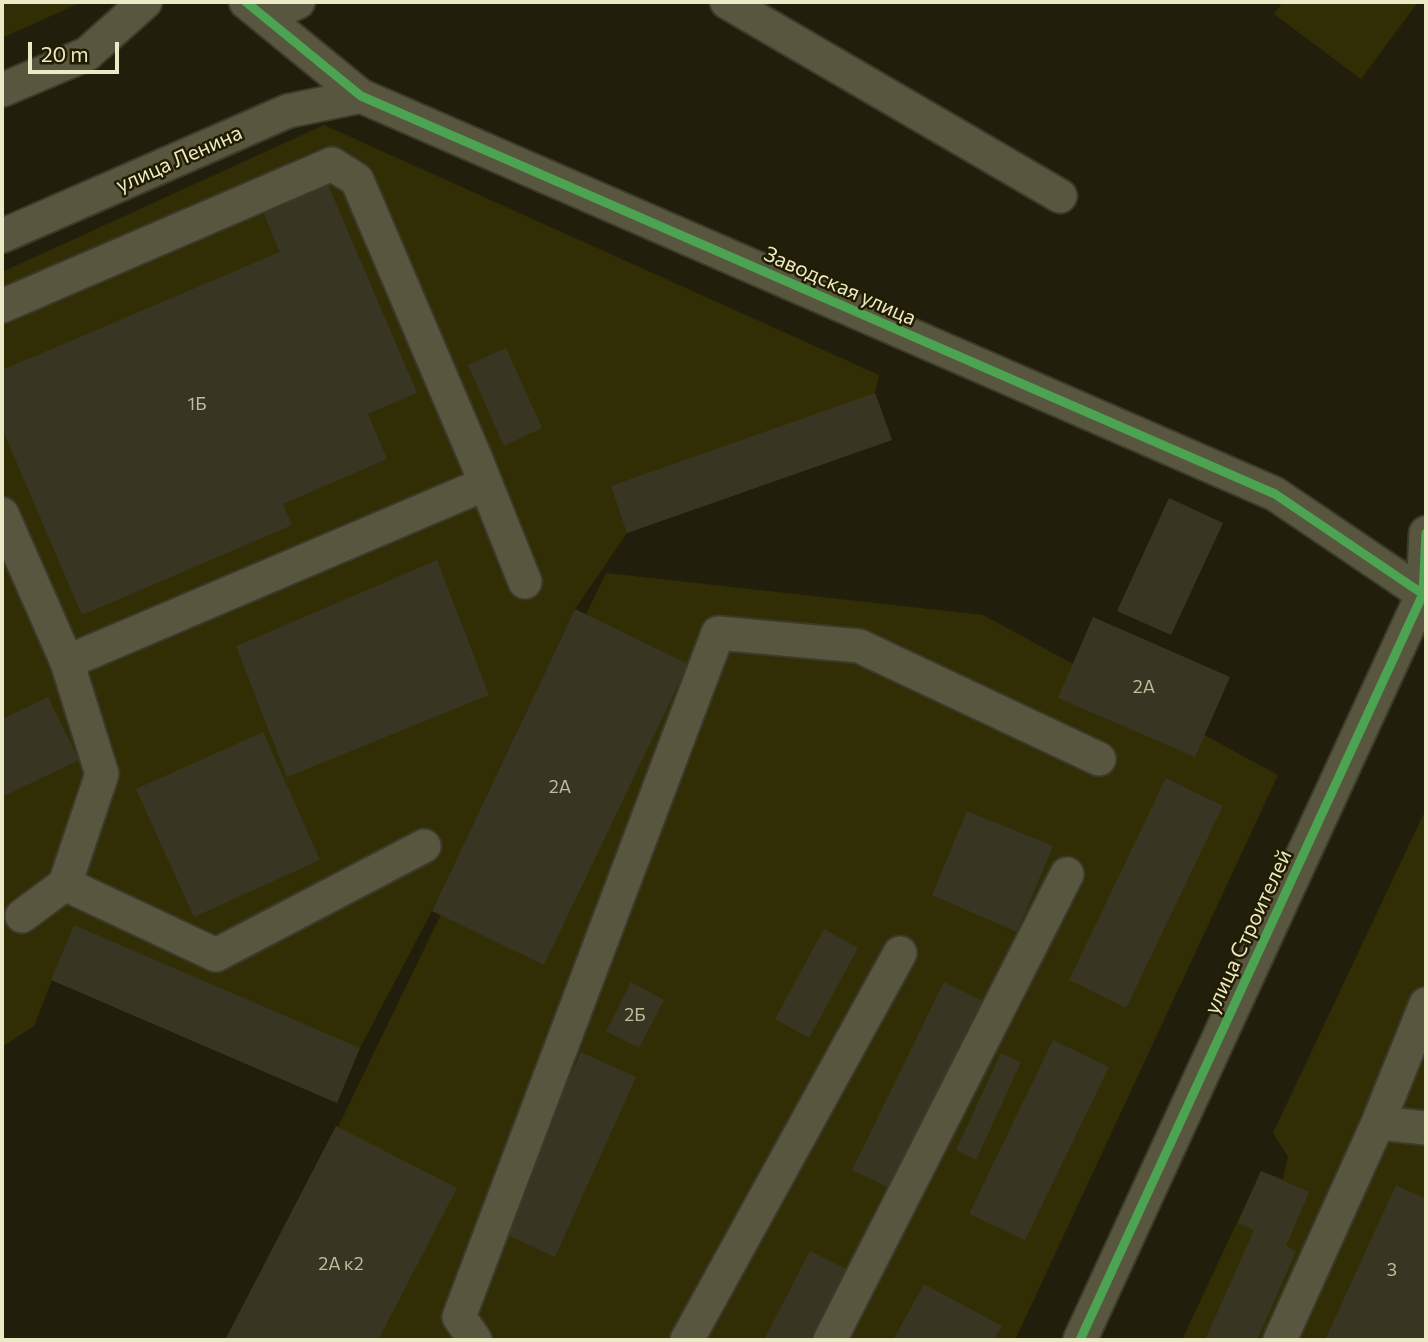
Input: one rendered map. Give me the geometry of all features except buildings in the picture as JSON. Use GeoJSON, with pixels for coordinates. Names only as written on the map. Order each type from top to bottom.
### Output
{"type":"FeatureCollection","features":[{"type":"Feature","properties":{"kind":"street"},"geometry":{"type":"LineString","coordinates":[[2,90],[86,54],[145,2]]}},
{"type":"Feature","properties":{"kind":"street"},"geometry":{"type":"LineString","coordinates":[[255,10],[298,2]]}},
{"type":"Feature","properties":{"kind":"street"},"geometry":{"type":"LineString","coordinates":[[727,2],[1060,196]]}},
{"type":"Feature","properties":{"kind":"street","name":"Заводская улица"},"geometry":{"type":"LineString","coordinates":[[255,10],[361,96],[1275,494],[1424,595]]}},
{"type":"Feature","properties":{"kind":"street","name":"улица Ленина"},"geometry":{"type":"LineString","coordinates":[[2,236],[288,111],[361,96]]}},
{"type":"Feature","properties":{"kind":"street"},"geometry":{"type":"LineString","coordinates":[[2,306],[332,164],[357,180],[525,582]]}},
{"type":"Feature","properties":{"kind":"street"},"geometry":{"type":"LineString","coordinates":[[67,662],[485,484]]}},
{"type":"Feature","properties":{"kind":"street"},"geometry":{"type":"LineString","coordinates":[[2,514],[67,662],[102,774],[65,884],[22,916]]}},
{"type":"Feature","properties":{"kind":"street","name":"улица Строителей"},"geometry":{"type":"LineString","coordinates":[[1080,1340],[1424,595],[1426,533]]}},
{"type":"Feature","properties":{"kind":"street"},"geometry":{"type":"LineString","coordinates":[[460,1333],[718,633],[859,646],[1099,759]]}},
{"type":"Feature","properties":{"kind":"street"},"geometry":{"type":"LineString","coordinates":[[65,884],[216,955],[424,846]]}},
{"type":"Feature","properties":{"kind":"street"},"geometry":{"type":"LineString","coordinates":[[830,1340],[1067,874]]}},
{"type":"Feature","properties":{"kind":"street"},"geometry":{"type":"LineString","coordinates":[[687,1340],[900,953]]}},
{"type":"Feature","properties":{"kind":"street"},"geometry":{"type":"LineString","coordinates":[[1280,1340],[1378,1123],[1426,1004]]}},
{"type":"Feature","properties":{"kind":"street"},"geometry":{"type":"LineString","coordinates":[[1378,1123],[1426,1128]]}},
{"type":"Feature","properties":{"kind":"shaded area"},"geometry":{"type":"Polygon","coordinates":[[[2,2],[82,2],[2,38],[2,2]]]}},
{"type":"Feature","properties":{"kind":"shaded area"},"geometry":{"type":"Polygon","coordinates":[[[1283,2],[1418,2],[1361,79],[1274,14],[1283,2]]]}},
{"type":"Feature","properties":{"kind":"shaded area"},"geometry":{"type":"Polygon","coordinates":[[[324,125],[879,375],[875,393],[892,440],[627,533],[575,609],[432,911],[360,1048],[337,1103],[52,980],[34,1026],[2,1045],[2,272],[324,125]]]}},
{"type":"Feature","properties":{"kind":"shaded area"},"geometry":{"type":"Polygon","coordinates":[[[606,573],[983,615],[1278,775],[1015,1340],[235,1340],[606,573]]]}},
{"type":"Feature","properties":{"kind":"shaded area"},"geometry":{"type":"Polygon","coordinates":[[[1426,809],[1426,1340],[1182,1340],[1261,1171],[1283,1179],[1288,1157],[1273,1133],[1426,809]]]}},
{"type":"Feature","properties":{"kind":"cycle path"},"geometry":{"type":"LineString","coordinates":[[246,2],[361,96],[1275,494],[1426,596]]}},
{"type":"Feature","properties":{"kind":"cycle path"},"geometry":{"type":"LineString","coordinates":[[1080,1340],[1423,594],[1426,533]]}}]}
